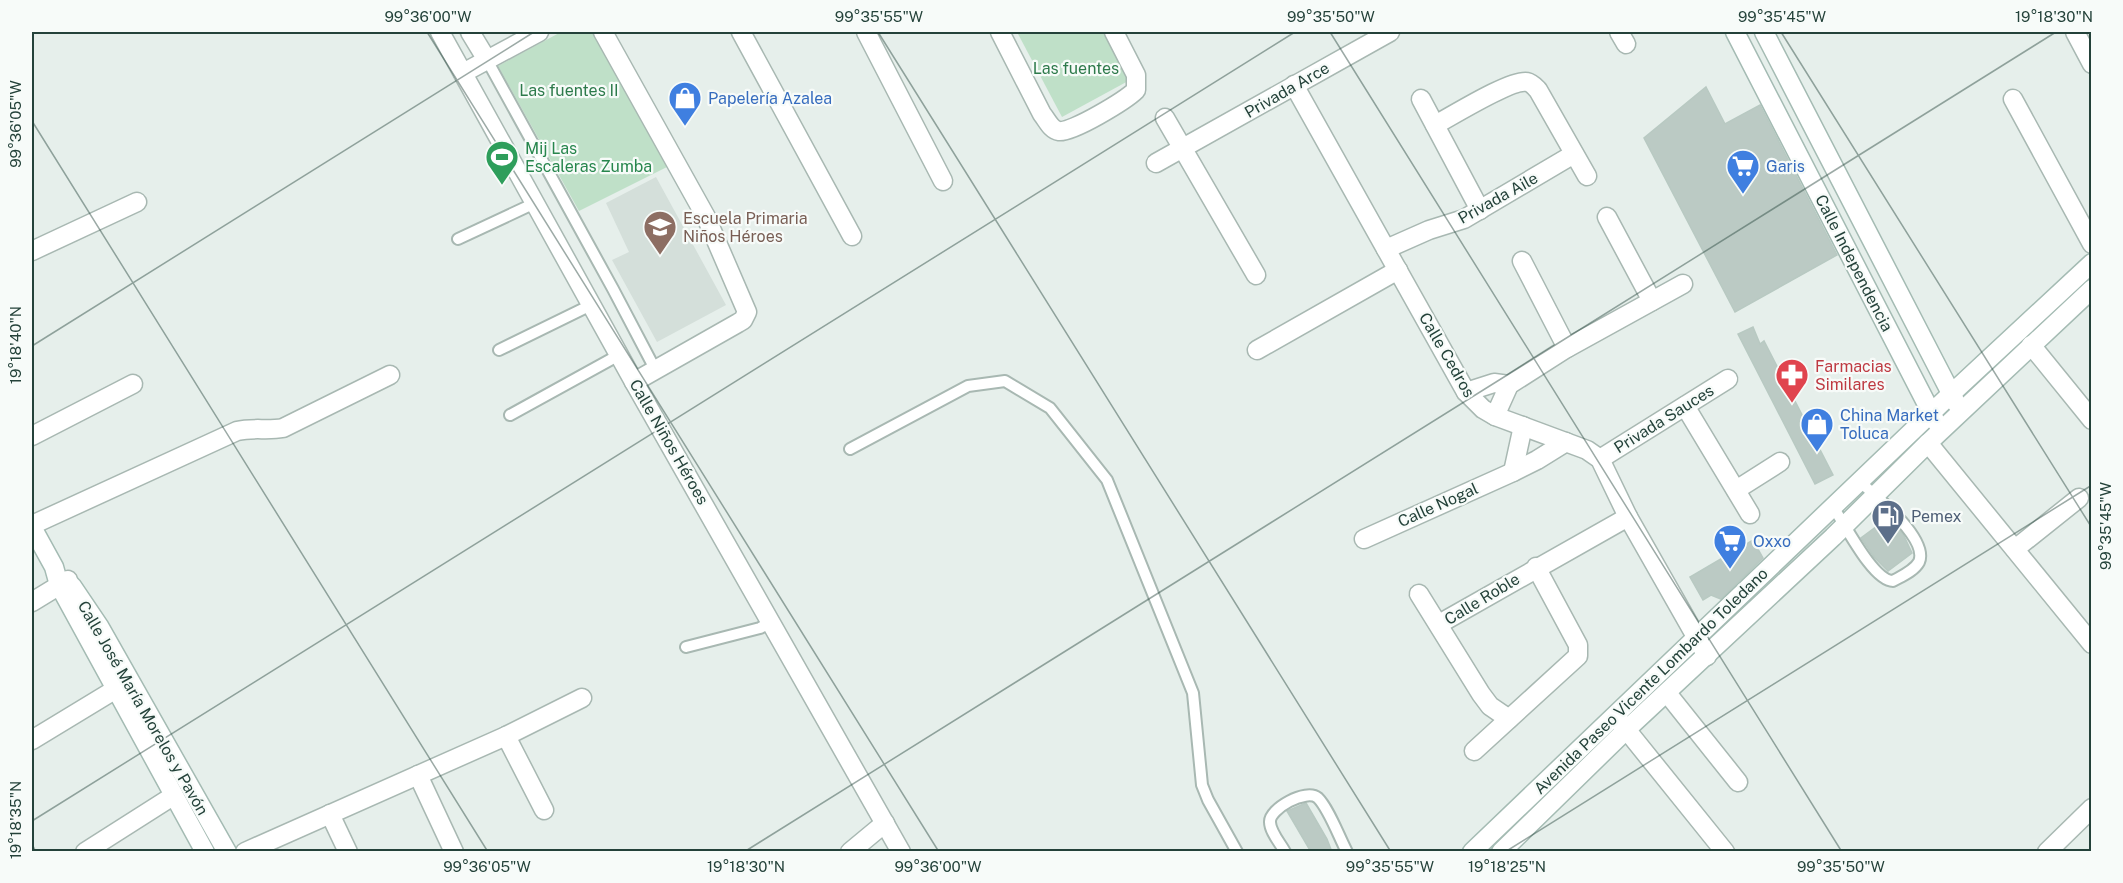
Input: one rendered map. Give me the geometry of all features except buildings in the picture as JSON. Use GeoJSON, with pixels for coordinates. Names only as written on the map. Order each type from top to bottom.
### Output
{"type":"FeatureCollection","features":[{"type":"Feature","properties":{"kind":"street","name":"Calle Niños Héroes"},"geometry":{"type":"LineString","coordinates":[[440,32],[634,382],[901,852]]}},
{"type":"Feature","properties":{"kind":"street"},"geometry":{"type":"LineString","coordinates":[[470,32],[487,60]]}},
{"type":"Feature","properties":{"kind":"street"},"geometry":{"type":"LineString","coordinates":[[463,73],[539,32]]}},
{"type":"Feature","properties":{"kind":"street"},"geometry":{"type":"LineString","coordinates":[[603,32],[706,217],[747,312],[743,320],[634,382]]}},
{"type":"Feature","properties":{"kind":"street"},"geometry":{"type":"LineString","coordinates":[[741,32],[852,236]]}},
{"type":"Feature","properties":{"kind":"street"},"geometry":{"type":"LineString","coordinates":[[866,32],[944,181]]}},
{"type":"Feature","properties":{"kind":"street"},"geometry":{"type":"LineString","coordinates":[[1000,32],[1042,114],[1058,131],[1068,130],[1081,124],[1129,97],[1136,90],[1136,75],[1114,32]]}},
{"type":"Feature","properties":{"kind":"street","name":"Privada Arce"},"geometry":{"type":"LineString","coordinates":[[1156,164],[1390,32]]}},
{"type":"Feature","properties":{"kind":"street","name":"Calle Independencia"},"geometry":{"type":"LineString","coordinates":[[1735,32],[1931,412],[1934,437],[2015,549],[2091,644]]}},
{"type":"Feature","properties":{"kind":"street","name":"Calle Independencia"},"geometry":{"type":"LineString","coordinates":[[1764,32],[1960,413]]}},
{"type":"Feature","properties":{"kind":"street"},"geometry":{"type":"LineString","coordinates":[[2075,32],[2091,64]]}},
{"type":"Feature","properties":{"kind":"street"},"geometry":{"type":"LineString","coordinates":[[1435,124],[1512,84],[1526,82],[1534,85],[1538,90],[1587,176]]}},
{"type":"Feature","properties":{"kind":"street","name":"Calle Cedros"},"geometry":{"type":"LineString","coordinates":[[1294,86],[1466,392],[1483,410],[1587,450],[1600,459]]}},
{"type":"Feature","properties":{"kind":"street"},"geometry":{"type":"LineString","coordinates":[[1421,99],[1480,210]]}},
{"type":"Feature","properties":{"kind":"street"},"geometry":{"type":"LineString","coordinates":[[2013,99],[2091,244]]}},
{"type":"Feature","properties":{"kind":"street"},"geometry":{"type":"LineString","coordinates":[[1166,118],[1256,274]]}},
{"type":"Feature","properties":{"kind":"street","name":"Privada Aile"},"geometry":{"type":"LineString","coordinates":[[1386,249],[1429,230],[1464,219],[1574,154]]}},
{"type":"Feature","properties":{"kind":"street"},"geometry":{"type":"LineString","coordinates":[[32,251],[137,202]]}},
{"type":"Feature","properties":{"kind":"street"},"geometry":{"type":"LineString","coordinates":[[1607,217],[1652,301]]}},
{"type":"Feature","properties":{"kind":"street"},"geometry":{"type":"LineString","coordinates":[[1522,261],[1567,348]]}},
{"type":"Feature","properties":{"kind":"street","name":"Avenida Paseo Vicente Lombardo Toledano"},"geometry":{"type":"LineString","coordinates":[[1472,852],[1931,412],[2091,263]]}},
{"type":"Feature","properties":{"kind":"street"},"geometry":{"type":"LineString","coordinates":[[1257,350],[1398,270]]}},
{"type":"Feature","properties":{"kind":"street"},"geometry":{"type":"LineString","coordinates":[[1495,416],[1509,385],[1567,348],[1683,284]]}},
{"type":"Feature","properties":{"kind":"street","name":"Avenida Paseo Vicente Lombardo Toledano"},"geometry":{"type":"LineString","coordinates":[[1501,852],[1626,730],[1707,656],[2091,289]]}},
{"type":"Feature","properties":{"kind":"street"},"geometry":{"type":"LineString","coordinates":[[2031,345],[2091,420]]}},
{"type":"Feature","properties":{"kind":"street"},"geometry":{"type":"LineString","coordinates":[[32,526],[237,431],[249,428],[272,430],[283,428],[390,375]]}},
{"type":"Feature","properties":{"kind":"street","name":"Privada Sauces"},"geometry":{"type":"LineString","coordinates":[[1600,459],[1728,379]]}},
{"type":"Feature","properties":{"kind":"street"},"geometry":{"type":"LineString","coordinates":[[1466,392],[1494,383],[1509,385]]}},
{"type":"Feature","properties":{"kind":"street"},"geometry":{"type":"LineString","coordinates":[[32,436],[134,384]]}},
{"type":"Feature","properties":{"kind":"street"},"geometry":{"type":"LineString","coordinates":[[1685,406],[1750,514]]}},
{"type":"Feature","properties":{"kind":"street"},"geometry":{"type":"LineString","coordinates":[[1513,472],[1523,426]]}},
{"type":"Feature","properties":{"kind":"street","name":"Calle Nogal"},"geometry":{"type":"LineString","coordinates":[[1364,539],[1513,472],[1566,442]]}},
{"type":"Feature","properties":{"kind":"street"},"geometry":{"type":"LineString","coordinates":[[1600,459],[1628,517],[1707,656]]}},
{"type":"Feature","properties":{"kind":"street"},"geometry":{"type":"LineString","coordinates":[[1736,490],[1780,462]]}},
{"type":"Feature","properties":{"kind":"street"},"geometry":{"type":"LineString","coordinates":[[2015,549],[2079,498]]}},
{"type":"Feature","properties":{"kind":"street","name":"Calle Roble"},"geometry":{"type":"LineString","coordinates":[[1509,718],[1490,706],[1481,694],[1439,624],[1536,567],[1628,517]]}},
{"type":"Feature","properties":{"kind":"street","name":"Calle José María Morelos y Pavón"},"geometry":{"type":"LineString","coordinates":[[32,526],[116,689],[205,852]]}},
{"type":"Feature","properties":{"kind":"street"},"geometry":{"type":"LineString","coordinates":[[1474,751],[1578,656],[1578,645],[1536,567]]}},
{"type":"Feature","properties":{"kind":"street"},"geometry":{"type":"LineString","coordinates":[[32,602],[60,577]]}},
{"type":"Feature","properties":{"kind":"street","name":"Calle José María Morelos y Pavón"},"geometry":{"type":"LineString","coordinates":[[60,577],[99,626],[227,852]]}},
{"type":"Feature","properties":{"kind":"street"},"geometry":{"type":"LineString","coordinates":[[1419,594],[1439,624]]}},
{"type":"Feature","properties":{"kind":"street"},"geometry":{"type":"LineString","coordinates":[[32,741],[116,689]]}},
{"type":"Feature","properties":{"kind":"street"},"geometry":{"type":"LineString","coordinates":[[1667,693],[1738,782]]}},
{"type":"Feature","properties":{"kind":"street"},"geometry":{"type":"LineString","coordinates":[[245,852],[506,736],[582,698]]}},
{"type":"Feature","properties":{"kind":"street"},"geometry":{"type":"LineString","coordinates":[[1614,714],[1725,852]]}},
{"type":"Feature","properties":{"kind":"street"},"geometry":{"type":"LineString","coordinates":[[506,736],[543,810]]}},
{"type":"Feature","properties":{"kind":"street"},"geometry":{"type":"LineString","coordinates":[[418,775],[454,852]]}},
{"type":"Feature","properties":{"kind":"street"},"geometry":{"type":"LineString","coordinates":[[85,852],[173,796]]}},
{"type":"Feature","properties":{"kind":"street"},"geometry":{"type":"LineString","coordinates":[[330,814],[348,852]]}},
{"type":"Feature","properties":{"kind":"street"},"geometry":{"type":"LineString","coordinates":[[2048,852],[2088,818]]}},
{"type":"Feature","properties":{"kind":"street"},"geometry":{"type":"LineString","coordinates":[[850,852],[885,823]]}},
{"type":"Feature","properties":{"kind":"lane"},"geometry":{"type":"LineString","coordinates":[[487,60],[655,369]]}},
{"type":"Feature","properties":{"kind":"lane"},"geometry":{"type":"LineString","coordinates":[[458,239],[535,203]]}},
{"type":"Feature","properties":{"kind":"lane"},"geometry":{"type":"LineString","coordinates":[[499,350],[591,305]]}},
{"type":"Feature","properties":{"kind":"lane"},"geometry":{"type":"LineString","coordinates":[[510,415],[619,355]]}},
{"type":"Feature","properties":{"kind":"lane"},"geometry":{"type":"LineString","coordinates":[[850,449],[968,386],[1005,381],[1050,408],[1107,480],[1193,693],[1202,785],[1237,852]]}},
{"type":"Feature","properties":{"kind":"lane"},"geometry":{"type":"LineString","coordinates":[[1833,507],[1846,524],[1872,569],[1882,579],[1893,581],[1909,572],[1918,563],[1921,555],[1919,544],[1876,495],[1860,482]]}},
{"type":"Feature","properties":{"kind":"lane"},"geometry":{"type":"LineString","coordinates":[[686,647],[760,628],[771,622]]}},
{"type":"Feature","properties":{"kind":"lane"},"geometry":{"type":"LineString","coordinates":[[1285,852],[1271,827],[1271,817],[1274,811],[1303,795],[1310,794],[1317,797],[1323,805],[1347,852]]}},
{"type":"Feature","properties":{"kind":"shaded area","name":"Escuela Primaria Niños Héroes"},"geometry":{"type":"Polygon","coordinates":[[[656,177],[726,305],[657,342],[612,260],[629,252],[606,203],[656,177]]]}},
{"type":"Feature","properties":{"kind":"green space","name":"Las fuentes II"},"geometry":{"type":"Polygon","coordinates":[[[561,32],[595,32],[669,166],[579,211],[498,66],[561,32]]]}},
{"type":"Feature","properties":{"kind":"green space","name":"Las fuentes"},"geometry":{"type":"Polygon","coordinates":[[[1017,32],[1104,32],[1130,80],[1062,117],[1017,32]]]}},
{"type":"Feature","properties":{"kind":"place","name":"Papelería Azalea"},"geometry":{"type":"Point","coordinates":[685,127]}},
{"type":"Feature","properties":{"kind":"place","name":"Mij Las Escaleras Zumba"},"geometry":{"type":"Point","coordinates":[502,186]}},
{"type":"Feature","properties":{"kind":"place","name":"Garis"},"geometry":{"type":"Point","coordinates":[1743,195]}},
{"type":"Feature","properties":{"kind":"place","name":"Escuela Primaria Niños Héroes"},"geometry":{"type":"Point","coordinates":[660,256]}},
{"type":"Feature","properties":{"kind":"place","name":"Farmacias Similares"},"geometry":{"type":"Point","coordinates":[1792,404]}},
{"type":"Feature","properties":{"kind":"place","name":"China Market Toluca"},"geometry":{"type":"Point","coordinates":[1817,453]}},
{"type":"Feature","properties":{"kind":"place","name":"Pemex"},"geometry":{"type":"Point","coordinates":[1888,545]}},
{"type":"Feature","properties":{"kind":"place","name":"Oxxo"},"geometry":{"type":"Point","coordinates":[1730,570]}}]}
